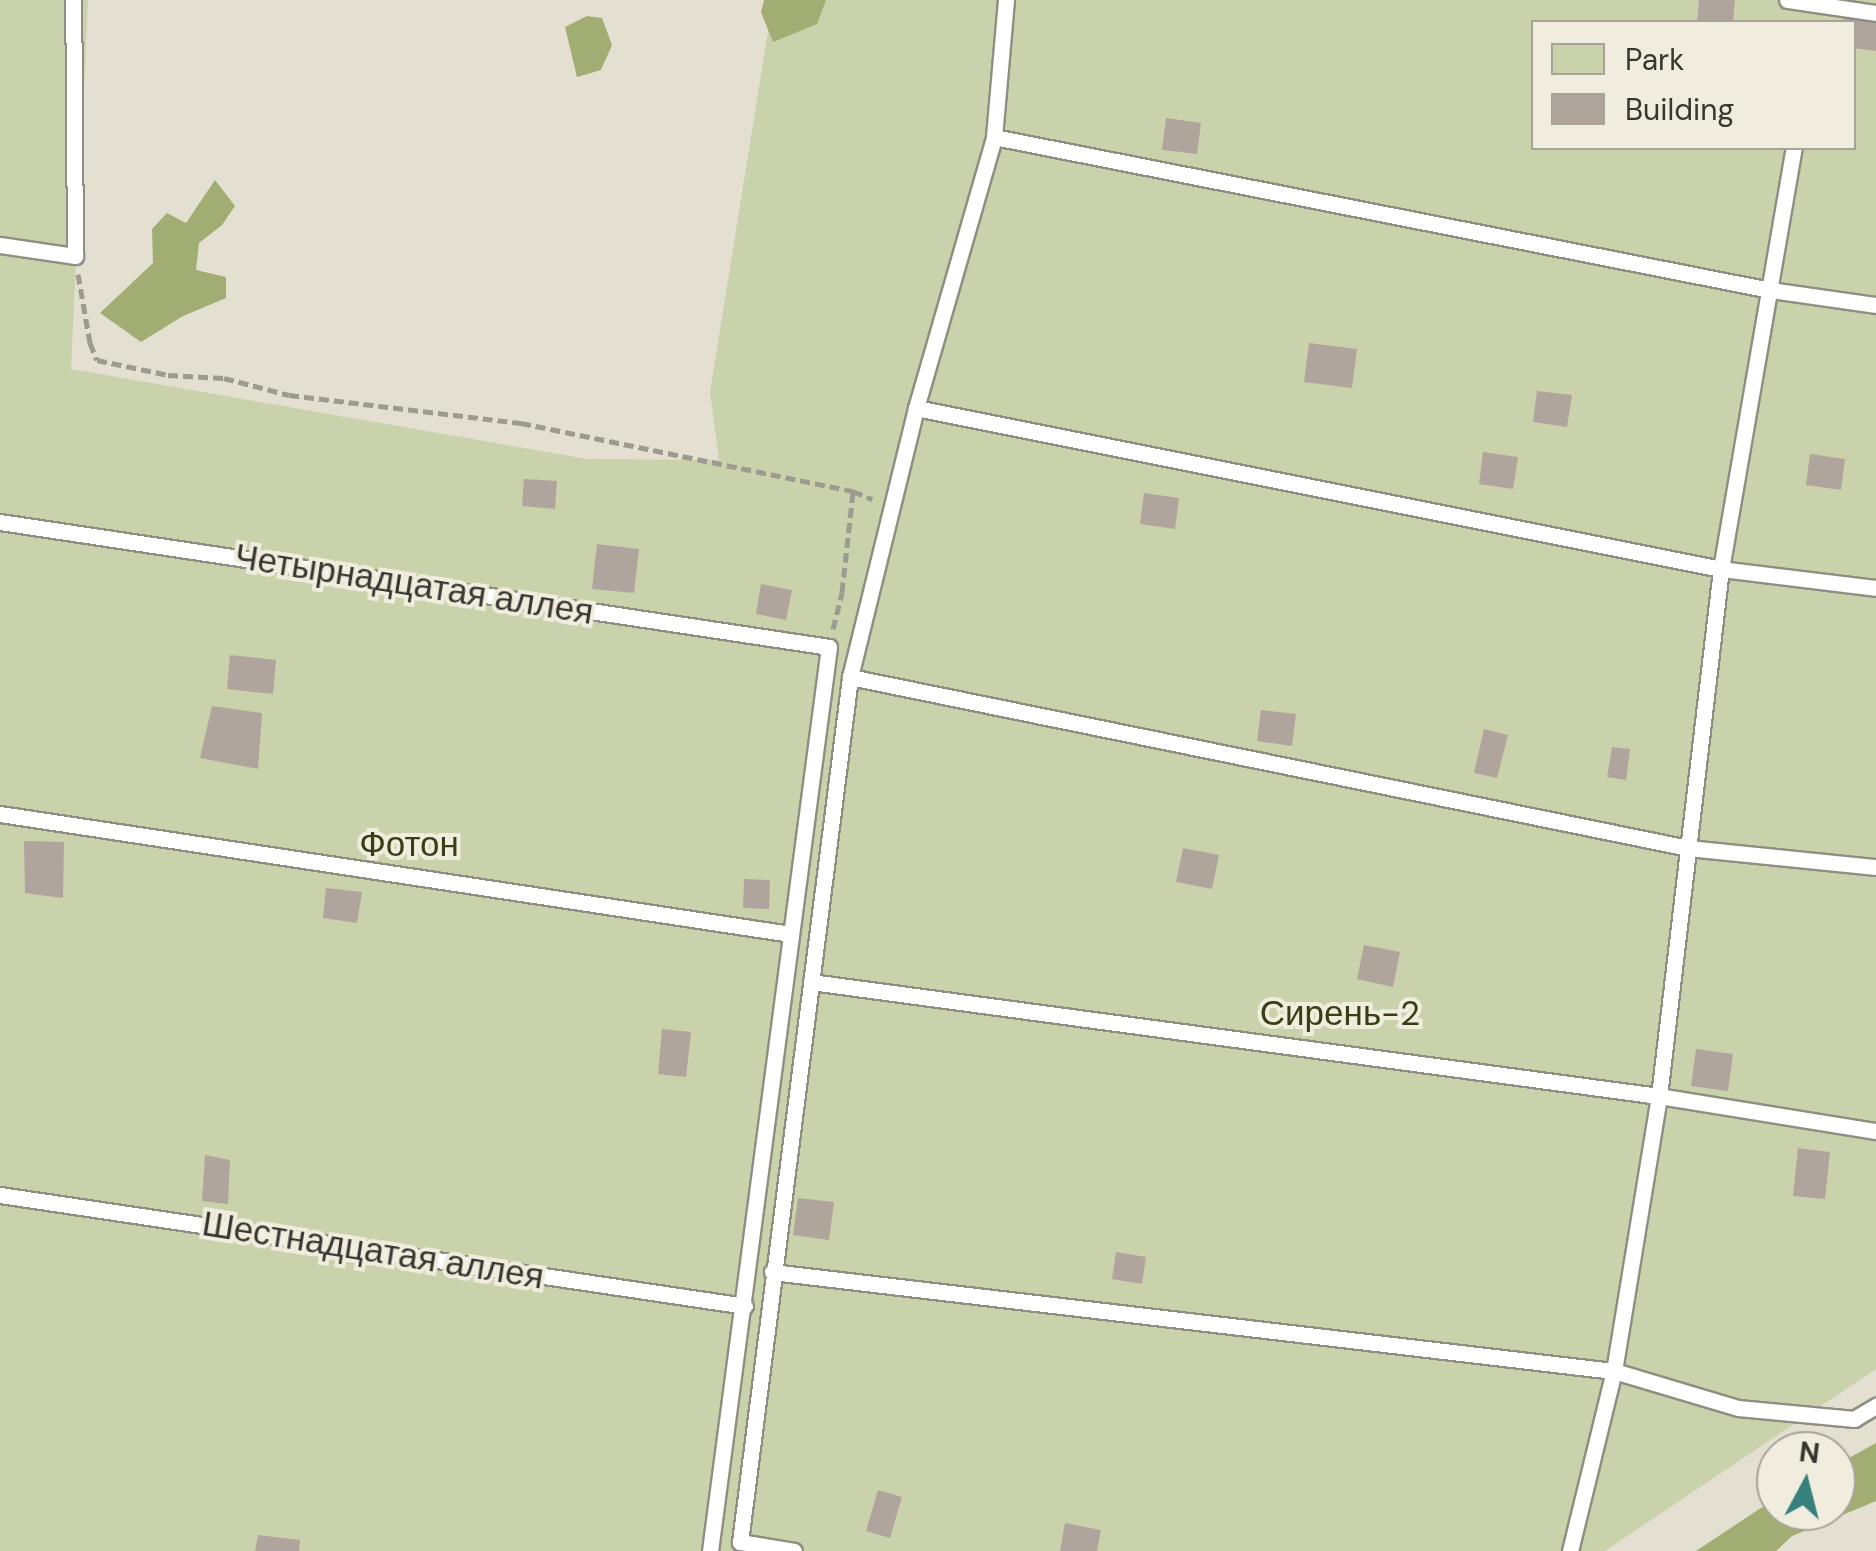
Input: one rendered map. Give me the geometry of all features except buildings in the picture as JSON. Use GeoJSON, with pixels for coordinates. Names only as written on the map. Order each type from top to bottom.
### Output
{"type":"FeatureCollection","features":[{"type":"Feature","properties":{"kind":"lane"},"geometry":{"type":"LineString","coordinates":[[0,245],[76,256],[72,0]]}},
{"type":"Feature","properties":{"kind":"lane"},"geometry":{"type":"LineString","coordinates":[[794,1551],[739,1547],[850,678],[916,408],[994,138],[1006,0]]}},
{"type":"Feature","properties":{"kind":"lane"},"geometry":{"type":"LineString","coordinates":[[1787,0],[1817,9],[1876,13]]}},
{"type":"Feature","properties":{"kind":"lane"},"geometry":{"type":"LineString","coordinates":[[994,138],[1770,290],[1876,305]]}},
{"type":"Feature","properties":{"kind":"lane"},"geometry":{"type":"LineString","coordinates":[[1570,1551],[1614,1371],[1660,1096],[1721,569],[1794,150]]}},
{"type":"Feature","properties":{"kind":"lane"},"geometry":{"type":"LineString","coordinates":[[916,408],[1721,569],[1876,588]]}},
{"type":"Feature","properties":{"kind":"lane","name":"Четырнадцатая аллея"},"geometry":{"type":"LineString","coordinates":[[0,522],[829,646]]}},
{"type":"Feature","properties":{"kind":"lane"},"geometry":{"type":"LineString","coordinates":[[710,1551],[829,646]]}},
{"type":"Feature","properties":{"kind":"lane"},"geometry":{"type":"LineString","coordinates":[[850,678],[1688,848],[1876,866]]}},
{"type":"Feature","properties":{"kind":"lane"},"geometry":{"type":"LineString","coordinates":[[0,814],[790,934]]}},
{"type":"Feature","properties":{"kind":"lane"},"geometry":{"type":"LineString","coordinates":[[811,982],[1660,1096],[1876,1132]]}},
{"type":"Feature","properties":{"kind":"lane","name":"Шестнадцатая аллея"},"geometry":{"type":"LineString","coordinates":[[0,1195],[745,1306]]}},
{"type":"Feature","properties":{"kind":"lane"},"geometry":{"type":"LineString","coordinates":[[772,1272],[1614,1371],[1738,1408],[1854,1419],[1876,1406]]}},
{"type":"Feature","properties":{"kind":"path"},"geometry":{"type":"LineString","coordinates":[[76,256],[90,344],[97,360],[168,375],[224,378],[289,395],[521,423],[853,491],[870,500],[896,490]]}},
{"type":"Feature","properties":{"kind":"path"},"geometry":{"type":"LineString","coordinates":[[829,646],[842,592],[853,491]]}},
{"type":"Feature","properties":{"kind":"green space","name":"Сирень-2"},"geometry":{"type":"Polygon","coordinates":[[[0,0],[88,0],[71,369],[587,459],[719,460],[710,392],[773,0],[1876,0],[1876,1369],[1784,1431],[1756,1431],[1756,1450],[1605,1551],[0,1551],[0,0]]]}},
{"type":"Feature","properties":{"kind":"green space"},"geometry":{"type":"Polygon","coordinates":[[[764,0],[826,0],[817,24],[773,42],[761,12],[764,0]]]}},
{"type":"Feature","properties":{"kind":"green space"},"geometry":{"type":"Polygon","coordinates":[[[587,16],[602,18],[612,45],[601,70],[577,77],[565,27],[587,16]]]}},
{"type":"Feature","properties":{"kind":"green space"},"geometry":{"type":"Polygon","coordinates":[[[215,180],[235,206],[222,225],[199,243],[196,270],[226,277],[226,298],[183,316],[141,342],[100,313],[153,263],[152,229],[167,213],[186,223],[215,180]]]}},
{"type":"Feature","properties":{"kind":"green space"},"geometry":{"type":"Polygon","coordinates":[[[1876,1443],[1876,1501],[1856,1509],[1856,1454],[1876,1443]]]}},
{"type":"Feature","properties":{"kind":"green space"},"geometry":{"type":"Polygon","coordinates":[[[1756,1511],[1756,1531],[1804,1531],[1776,1551],[1696,1551],[1756,1511]]]}},
{"type":"Feature","properties":{"kind":"park label","name":"Фотон"},"geometry":{"type":"Point","coordinates":[409,844]}}]}
